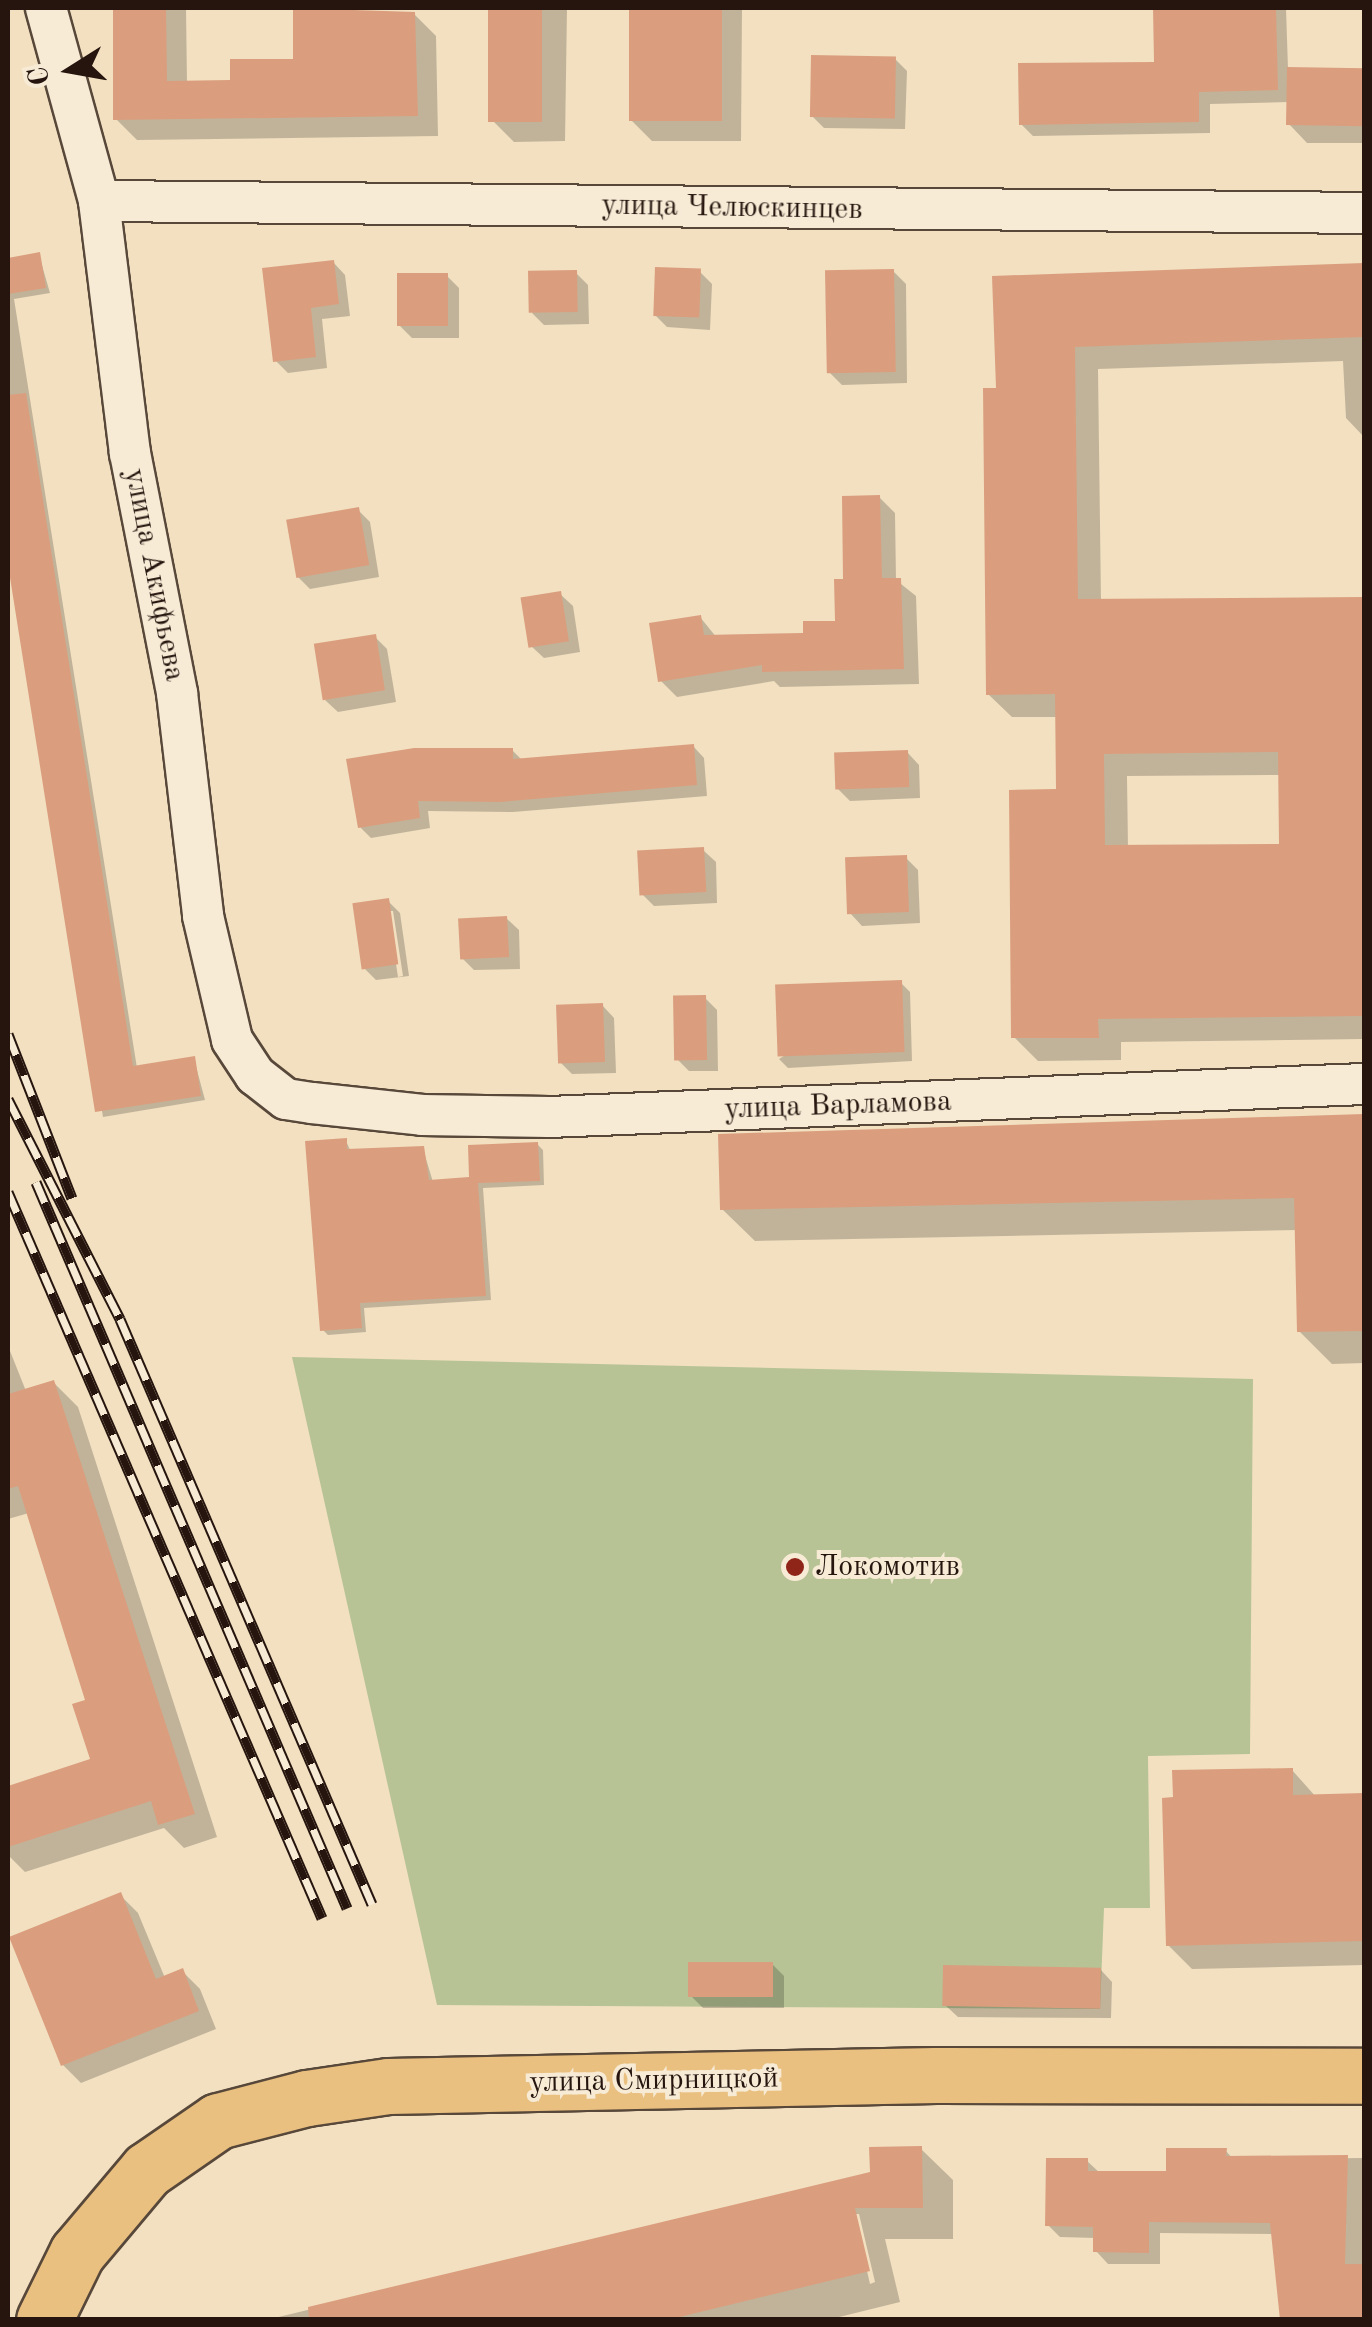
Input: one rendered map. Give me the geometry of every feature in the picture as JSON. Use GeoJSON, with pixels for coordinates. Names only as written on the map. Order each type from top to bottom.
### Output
{"type":"FeatureCollection","features":[{"type":"Feature","properties":{"kind":"main road","name":"улица Смирницкой"},"geometry":{"type":"LineString","coordinates":[[44,2320],[78,2253],[109,2207],[147,2170],[218,2120],[308,2098],[408,2086],[1364,2076]]}},
{"type":"Feature","properties":{"kind":"street","name":"улица Акифьева"},"geometry":{"type":"LineString","coordinates":[[46,8],[99,200],[130,453],[177,693],[203,916],[228,1022],[255,1075],[286,1099],[312,1103]]}},
{"type":"Feature","properties":{"kind":"street","name":"улица Челюскинцев"},"geometry":{"type":"LineString","coordinates":[[99,200],[1364,213]]}},
{"type":"Feature","properties":{"kind":"street","name":"улица Варламова"},"geometry":{"type":"LineString","coordinates":[[312,1103],[422,1115],[549,1117],[1364,1084]]}},
{"type":"Feature","properties":{"kind":"green space","name":"Локомотив"},"geometry":{"type":"Polygon","coordinates":[[[292,1357],[1253,1379],[1250,1754],[1148,1756],[1150,1908],[1104,1908],[1100,2009],[437,2005],[292,1357]]]}},
{"type":"Feature","properties":{"kind":"building"},"geometry":{"type":"Polygon","coordinates":[[[113,8],[166,8],[167,81],[230,80],[230,59],[293,59],[293,8],[415,12],[418,116],[113,120],[113,8]]]}},
{"type":"Feature","properties":{"kind":"building"},"geometry":{"type":"Polygon","coordinates":[[[488,8],[542,8],[542,122],[488,122],[488,8]]]}},
{"type":"Feature","properties":{"kind":"building"},"geometry":{"type":"Polygon","coordinates":[[[629,8],[722,8],[722,121],[629,121],[629,8]]]}},
{"type":"Feature","properties":{"kind":"building"},"geometry":{"type":"Polygon","coordinates":[[[1153,8],[1276,8],[1278,90],[1199,92],[1199,122],[1019,125],[1018,63],[1154,62],[1153,8]]]}},
{"type":"Feature","properties":{"kind":"building"},"geometry":{"type":"Polygon","coordinates":[[[811,55],[896,56],[895,118],[810,117],[811,55]]]}},
{"type":"Feature","properties":{"kind":"building"},"geometry":{"type":"Polygon","coordinates":[[[1287,67],[1364,68],[1363,126],[1286,125],[1287,67]]]}},
{"type":"Feature","properties":{"kind":"building"},"geometry":{"type":"Polygon","coordinates":[[[40,252],[46,288],[8,294],[8,258],[40,252]]]}},
{"type":"Feature","properties":{"kind":"building"},"geometry":{"type":"Polygon","coordinates":[[[334,260],[339,304],[311,308],[316,357],[273,362],[262,268],[334,260]]]}},
{"type":"Feature","properties":{"kind":"building"},"geometry":{"type":"Polygon","coordinates":[[[1364,263],[1364,337],[1075,347],[1078,599],[1364,597],[1364,1016],[1098,1019],[1099,1038],[1011,1038],[1009,790],[1056,789],[1055,694],[986,695],[983,388],[996,388],[992,276],[1364,263]],[[1278,752],[1104,754],[1105,845],[1279,844],[1278,752]]]}},
{"type":"Feature","properties":{"kind":"building"},"geometry":{"type":"Polygon","coordinates":[[[655,267],[701,269],[699,318],[653,316],[655,267]]]}},
{"type":"Feature","properties":{"kind":"building"},"geometry":{"type":"Polygon","coordinates":[[[894,269],[896,372],[827,373],[825,270],[894,269]]]}},
{"type":"Feature","properties":{"kind":"building"},"geometry":{"type":"Polygon","coordinates":[[[577,270],[578,312],[529,313],[528,271],[577,270]]]}},
{"type":"Feature","properties":{"kind":"building"},"geometry":{"type":"Polygon","coordinates":[[[397,273],[448,273],[448,326],[397,326],[397,273]]]}},
{"type":"Feature","properties":{"kind":"building"},"geometry":{"type":"Polygon","coordinates":[[[26,393],[133,1066],[195,1056],[201,1096],[95,1112],[8,565],[8,395],[26,393]]]}},
{"type":"Feature","properties":{"kind":"building"},"geometry":{"type":"Polygon","coordinates":[[[880,495],[882,578],[901,578],[904,669],[762,672],[762,665],[658,682],[649,623],[701,615],[704,635],[803,633],[803,621],[835,621],[834,579],[843,579],[842,496],[880,495]]]}},
{"type":"Feature","properties":{"kind":"building"},"geometry":{"type":"Polygon","coordinates":[[[359,507],[369,565],[296,578],[286,520],[359,507]]]}},
{"type":"Feature","properties":{"kind":"building"},"geometry":{"type":"Polygon","coordinates":[[[561,591],[569,641],[528,648],[521,597],[561,591]]]}},
{"type":"Feature","properties":{"kind":"building"},"geometry":{"type":"Polygon","coordinates":[[[376,634],[385,690],[323,700],[314,644],[376,634]]]}},
{"type":"Feature","properties":{"kind":"building"},"geometry":{"type":"Polygon","coordinates":[[[694,744],[697,785],[500,802],[418,801],[420,818],[358,828],[346,759],[414,748],[513,748],[513,759],[694,744]]]}},
{"type":"Feature","properties":{"kind":"building"},"geometry":{"type":"Polygon","coordinates":[[[908,750],[909,787],[835,790],[834,753],[908,750]]]}},
{"type":"Feature","properties":{"kind":"building"},"geometry":{"type":"Polygon","coordinates":[[[704,847],[706,892],[639,895],[637,851],[704,847]]]}},
{"type":"Feature","properties":{"kind":"building"},"geometry":{"type":"Polygon","coordinates":[[[907,855],[909,912],[847,914],[845,857],[907,855]]]}},
{"type":"Feature","properties":{"kind":"building"},"geometry":{"type":"Polygon","coordinates":[[[389,898],[398,964],[362,969],[352,903],[389,898]]]}},
{"type":"Feature","properties":{"kind":"building"},"geometry":{"type":"Polygon","coordinates":[[[507,916],[509,957],[460,960],[458,919],[507,916]]]}},
{"type":"Feature","properties":{"kind":"building"},"geometry":{"type":"Polygon","coordinates":[[[902,980],[905,1052],[778,1056],[775,984],[902,980]]]}},
{"type":"Feature","properties":{"kind":"building"},"geometry":{"type":"Polygon","coordinates":[[[706,995],[707,1060],[674,1061],[673,996],[706,995]]]}},
{"type":"Feature","properties":{"kind":"building"},"geometry":{"type":"Polygon","coordinates":[[[603,1003],[605,1062],[558,1064],[556,1005],[603,1003]]]}},
{"type":"Feature","properties":{"kind":"building"},"geometry":{"type":"Polygon","coordinates":[[[1364,1114],[1364,1331],[1297,1332],[1294,1198],[720,1210],[718,1134],[1364,1114]]]}},
{"type":"Feature","properties":{"kind":"building"},"geometry":{"type":"Polygon","coordinates":[[[347,1138],[347,1149],[424,1146],[429,1180],[469,1177],[468,1145],[538,1142],[540,1181],[478,1183],[486,1296],[360,1303],[362,1328],[320,1331],[305,1141],[347,1138]]]}},
{"type":"Feature","properties":{"kind":"building"},"geometry":{"type":"Polygon","coordinates":[[[54,1380],[195,1814],[158,1825],[151,1801],[8,1847],[8,1786],[90,1759],[72,1704],[85,1700],[18,1486],[8,1489],[8,1394],[54,1380]]]}},
{"type":"Feature","properties":{"kind":"building"},"geometry":{"type":"Polygon","coordinates":[[[1293,1768],[1293,1795],[1364,1793],[1364,1941],[1166,1946],[1162,1798],[1173,1797],[1172,1770],[1293,1768]]]}},
{"type":"Feature","properties":{"kind":"building"},"geometry":{"type":"Polygon","coordinates":[[[121,1892],[156,1979],[183,1968],[199,2011],[61,2066],[9,1937],[121,1892]]]}},
{"type":"Feature","properties":{"kind":"building"},"geometry":{"type":"Polygon","coordinates":[[[688,1962],[773,1962],[773,1997],[688,1997],[688,1962]]]}},
{"type":"Feature","properties":{"kind":"building"},"geometry":{"type":"Polygon","coordinates":[[[943,1965],[1101,1968],[1100,2009],[942,2006],[943,1965]]]}},
{"type":"Feature","properties":{"kind":"building"},"geometry":{"type":"Polygon","coordinates":[[[922,2146],[923,2208],[855,2208],[870,2271],[667,2320],[309,2320],[308,2307],[870,2172],[869,2147],[922,2146]]]}},
{"type":"Feature","properties":{"kind":"building"},"geometry":{"type":"Polygon","coordinates":[[[1166,2148],[1227,2148],[1226,2156],[1348,2155],[1345,2264],[1362,2264],[1364,2320],[1280,2320],[1270,2223],[1149,2222],[1149,2253],[1093,2252],[1093,2227],[1045,2226],[1046,2158],[1088,2158],[1088,2171],[1166,2171],[1166,2148]]]}},
{"type":"Feature","properties":{"kind":"railway"},"geometry":{"type":"LineString","coordinates":[[8,1034],[72,1198]]}},
{"type":"Feature","properties":{"kind":"railway"},"geometry":{"type":"LineString","coordinates":[[8,1099],[120,1319],[372,1904]]}},
{"type":"Feature","properties":{"kind":"railway"},"geometry":{"type":"LineString","coordinates":[[36,1182],[347,1908]]}},
{"type":"Feature","properties":{"kind":"railway"},"geometry":{"type":"LineString","coordinates":[[8,1192],[322,1918]]}},
{"type":"Feature","properties":{"kind":"place","name":"Локомотив"},"geometry":{"type":"Point","coordinates":[795,1567]}}]}
